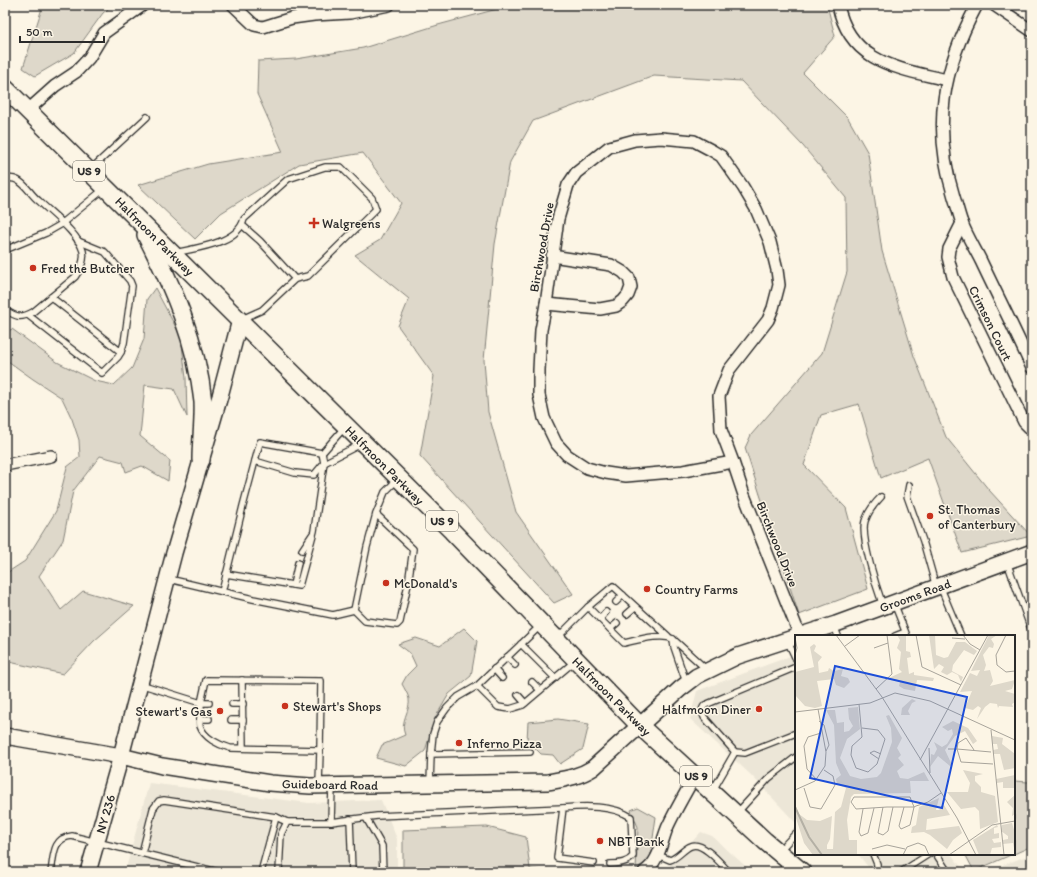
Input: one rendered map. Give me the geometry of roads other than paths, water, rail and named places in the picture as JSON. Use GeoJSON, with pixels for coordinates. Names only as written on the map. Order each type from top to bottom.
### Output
{"type":"FeatureCollection","features":[{"type":"Feature","properties":{"kind":"main road","name":"Halfmoon Parkway"},"geometry":{"type":"LineString","coordinates":[[5,88],[398,478],[640,726],[736,814],[782,862],[802,872]]}},
{"type":"Feature","properties":{"kind":"main road"},"geometry":{"type":"LineString","coordinates":[[139,220],[172,287],[185,322],[196,364],[203,402],[201,460]]}},
{"type":"Feature","properties":{"kind":"street"},"geometry":{"type":"LineString","coordinates":[[28,110],[55,86],[76,72],[89,58],[104,33],[143,5]]}},
{"type":"Feature","properties":{"kind":"street"},"geometry":{"type":"LineString","coordinates":[[233,5],[254,25],[264,27],[292,18],[350,13],[389,5]]}},
{"type":"Feature","properties":{"kind":"street"},"geometry":{"type":"LineString","coordinates":[[838,5],[840,16],[846,30],[865,52],[879,61],[896,68],[946,80]]}},
{"type":"Feature","properties":{"kind":"street"},"geometry":{"type":"LineString","coordinates":[[977,5],[964,28],[946,80],[942,111],[943,151],[947,175],[962,223],[1030,356],[1032,368]]}},
{"type":"Feature","properties":{"kind":"street"},"geometry":{"type":"LineString","coordinates":[[994,5],[1032,31]]}},
{"type":"Feature","properties":{"kind":"street","name":"Birchwood Drive"},"geometry":{"type":"LineString","coordinates":[[733,462],[683,471],[626,476],[587,468],[567,455],[556,443],[544,418],[539,395],[538,370],[540,330],[546,304],[558,219],[568,185],[576,173],[609,147],[635,140],[661,138],[694,141],[711,150],[720,156],[743,187],[756,209],[770,242],[779,285],[768,320],[729,370],[719,396],[721,430],[733,462],[795,637]]}},
{"type":"Feature","properties":{"kind":"street","name":"Crimson Court"},"geometry":{"type":"LineString","coordinates":[[962,223],[949,249],[948,257],[953,277],[1024,422],[1032,430]]}},
{"type":"Feature","properties":{"kind":"street"},"geometry":{"type":"LineString","coordinates":[[546,304],[600,309],[616,306],[624,301],[628,295],[630,287],[629,278],[623,272],[611,265],[552,256]]}},
{"type":"Feature","properties":{"kind":"street","name":"NY 236"},"geometry":{"type":"LineString","coordinates":[[88,872],[240,320]]}},
{"type":"Feature","properties":{"kind":"street"},"geometry":{"type":"LineString","coordinates":[[5,465],[51,456]]}},
{"type":"Feature","properties":{"kind":"street","name":"Grooms Road"},"geometry":{"type":"LineString","coordinates":[[807,635],[836,630],[889,605],[1032,552]]}},
{"type":"Feature","properties":{"kind":"street","name":"Grooms Road"},"geometry":{"type":"LineString","coordinates":[[640,726],[687,684],[707,670],[738,656],[795,637]]}},
{"type":"Feature","properties":{"kind":"street","name":"Guideboard Road"},"geometry":{"type":"LineString","coordinates":[[5,736],[121,756],[162,766],[270,783],[310,786],[548,782],[570,778],[584,774],[593,768],[640,726]]}},
{"type":"Feature","properties":{"kind":"street"},"geometry":{"type":"LineString","coordinates":[[644,872],[650,868],[658,855],[668,826],[695,776]]}},
{"type":"Feature","properties":{"kind":"lane"},"geometry":{"type":"LineString","coordinates":[[89,171],[146,117]]}},
{"type":"Feature","properties":{"kind":"lane"},"geometry":{"type":"LineString","coordinates":[[172,253],[211,244],[228,238],[242,225],[244,219],[288,179],[324,167],[341,168],[372,198],[376,209],[308,276],[295,279],[262,310],[240,320]]}},
{"type":"Feature","properties":{"kind":"lane"},"geometry":{"type":"LineString","coordinates":[[5,180],[15,179],[20,182],[38,201],[63,223],[78,241],[83,251],[84,259],[80,270],[75,277],[51,298],[28,314],[19,317],[5,310]]}},
{"type":"Feature","properties":{"kind":"lane"},"geometry":{"type":"LineString","coordinates":[[5,250],[46,233],[63,223],[105,187]]}},
{"type":"Feature","properties":{"kind":"lane"},"geometry":{"type":"LineString","coordinates":[[242,225],[260,241],[295,279]]}},
{"type":"Feature","properties":{"kind":"lane"},"geometry":{"type":"LineString","coordinates":[[28,314],[102,373],[118,357],[124,343],[132,286],[130,281],[105,252],[78,241]]}},
{"type":"Feature","properties":{"kind":"lane"},"geometry":{"type":"LineString","coordinates":[[51,298],[121,352]]}},
{"type":"Feature","properties":{"kind":"lane"},"geometry":{"type":"LineString","coordinates":[[322,453],[346,426]]}},
{"type":"Feature","properties":{"kind":"lane"},"geometry":{"type":"LineString","coordinates":[[222,592],[260,442],[322,453]]}},
{"type":"Feature","properties":{"kind":"lane"},"geometry":{"type":"LineString","coordinates":[[255,462],[295,473],[314,475],[324,463],[363,443]]}},
{"type":"Feature","properties":{"kind":"lane"},"geometry":{"type":"LineString","coordinates":[[226,574],[300,586],[314,532],[324,463],[322,453]]}},
{"type":"Feature","properties":{"kind":"lane"},"geometry":{"type":"LineString","coordinates":[[354,610],[367,547],[376,514],[385,492],[398,478]]}},
{"type":"Feature","properties":{"kind":"lane"},"geometry":{"type":"LineString","coordinates":[[909,485],[907,496],[938,587],[961,635]]}},
{"type":"Feature","properties":{"kind":"lane"},"geometry":{"type":"LineString","coordinates":[[881,497],[865,520],[864,531],[874,578],[906,634]]}},
{"type":"Feature","properties":{"kind":"lane"},"geometry":{"type":"LineString","coordinates":[[354,610],[366,620],[397,625],[400,622],[413,550],[376,514]]}},
{"type":"Feature","properties":{"kind":"lane"},"geometry":{"type":"LineString","coordinates":[[302,550],[314,532]]}},
{"type":"Feature","properties":{"kind":"lane"},"geometry":{"type":"LineString","coordinates":[[1007,562],[1032,632]]}},
{"type":"Feature","properties":{"kind":"lane"},"geometry":{"type":"LineString","coordinates":[[293,585],[298,563]]}},
{"type":"Feature","properties":{"kind":"lane"},"geometry":{"type":"LineString","coordinates":[[168,578],[222,592],[332,615],[354,610]]}},
{"type":"Feature","properties":{"kind":"lane"},"geometry":{"type":"LineString","coordinates":[[556,639],[588,607],[613,586],[707,670]]}},
{"type":"Feature","properties":{"kind":"lane"},"geometry":{"type":"LineString","coordinates":[[616,602],[623,595]]}},
{"type":"Feature","properties":{"kind":"lane"},"geometry":{"type":"LineString","coordinates":[[588,607],[624,643],[646,638],[671,638]]}},
{"type":"Feature","properties":{"kind":"lane"},"geometry":{"type":"LineString","coordinates":[[627,614],[635,607]]}},
{"type":"Feature","properties":{"kind":"lane"},"geometry":{"type":"LineString","coordinates":[[600,618],[606,612]]}},
{"type":"Feature","properties":{"kind":"lane"},"geometry":{"type":"LineString","coordinates":[[610,629],[617,623]]}},
{"type":"Feature","properties":{"kind":"lane"},"geometry":{"type":"LineString","coordinates":[[430,784],[433,734],[440,718],[447,708],[458,697],[477,686],[542,624]]}},
{"type":"Feature","properties":{"kind":"lane"},"geometry":{"type":"LineString","coordinates":[[671,638],[687,684]]}},
{"type":"Feature","properties":{"kind":"lane"},"geometry":{"type":"LineString","coordinates":[[521,644],[555,678]]}},
{"type":"Feature","properties":{"kind":"lane"},"geometry":{"type":"LineString","coordinates":[[507,657],[515,665]]}},
{"type":"Feature","properties":{"kind":"lane"},"geometry":{"type":"LineString","coordinates":[[477,686],[498,708],[510,709],[523,705],[576,660]]}},
{"type":"Feature","properties":{"kind":"lane"},"geometry":{"type":"LineString","coordinates":[[795,667],[705,705],[702,708],[704,717],[735,752],[746,753],[795,733]]}},
{"type":"Feature","properties":{"kind":"lane"},"geometry":{"type":"LineString","coordinates":[[494,670],[502,678]]}},
{"type":"Feature","properties":{"kind":"lane"},"geometry":{"type":"LineString","coordinates":[[320,750],[230,748],[220,745],[203,733],[200,725],[201,703],[206,680],[321,681],[320,750],[331,822]]}},
{"type":"Feature","properties":{"kind":"lane"},"geometry":{"type":"LineString","coordinates":[[242,680],[243,748]]}},
{"type":"Feature","properties":{"kind":"lane"},"geometry":{"type":"LineString","coordinates":[[532,682],[540,690]]}},
{"type":"Feature","properties":{"kind":"lane"},"geometry":{"type":"LineString","coordinates":[[140,684],[201,703],[209,703]]}},
{"type":"Feature","properties":{"kind":"lane"},"geometry":{"type":"LineString","coordinates":[[518,695],[525,703]]}},
{"type":"Feature","properties":{"kind":"lane"},"geometry":{"type":"LineString","coordinates":[[232,704],[242,704]]}},
{"type":"Feature","properties":{"kind":"lane"},"geometry":{"type":"LineString","coordinates":[[200,719],[209,719]]}},
{"type":"Feature","properties":{"kind":"lane"},"geometry":{"type":"LineString","coordinates":[[231,720],[243,720]]}},
{"type":"Feature","properties":{"kind":"lane"},"geometry":{"type":"LineString","coordinates":[[432,754],[530,752]]}},
{"type":"Feature","properties":{"kind":"lane"},"geometry":{"type":"LineString","coordinates":[[712,792],[735,752]]}},
{"type":"Feature","properties":{"kind":"lane"},"geometry":{"type":"LineString","coordinates":[[736,814],[769,778],[795,758]]}},
{"type":"Feature","properties":{"kind":"lane"},"geometry":{"type":"LineString","coordinates":[[142,853],[153,809],[159,801],[164,800],[276,817],[288,822],[331,822],[366,818],[579,806],[602,807],[625,813],[631,817],[633,856],[619,864],[610,864]]}},
{"type":"Feature","properties":{"kind":"lane"},"geometry":{"type":"LineString","coordinates":[[563,808],[556,858],[594,863]]}},
{"type":"Feature","properties":{"kind":"lane"},"geometry":{"type":"LineString","coordinates":[[261,872],[276,817]]}},
{"type":"Feature","properties":{"kind":"lane"},"geometry":{"type":"LineString","coordinates":[[366,818],[382,846],[383,872]]}},
{"type":"Feature","properties":{"kind":"lane"},"geometry":{"type":"LineString","coordinates":[[350,820],[352,872]]}},
{"type":"Feature","properties":{"kind":"lane"},"geometry":{"type":"LineString","coordinates":[[280,872],[281,834],[288,822]]}},
{"type":"Feature","properties":{"kind":"lane"},"geometry":{"type":"LineString","coordinates":[[782,862],[795,835]]}},
{"type":"Feature","properties":{"kind":"lane"},"geometry":{"type":"LineString","coordinates":[[51,872],[57,843],[61,839],[72,836],[218,872]]}},
{"type":"Feature","properties":{"kind":"lane"},"geometry":{"type":"LineString","coordinates":[[658,855],[670,860],[675,859],[691,846],[696,845],[710,853],[729,872]]}},
{"type":"Feature","properties":{"kind":"lane"},"geometry":{"type":"LineString","coordinates":[[873,855],[877,864],[877,872]]}},
{"type":"Feature","properties":{"kind":"lane"},"geometry":{"type":"LineString","coordinates":[[901,872],[927,855]]}},
{"type":"Feature","properties":{"kind":"lane"},"geometry":{"type":"LineString","coordinates":[[937,855],[948,872]]}},
{"type":"Feature","properties":{"kind":"lane"},"geometry":{"type":"LineString","coordinates":[[1026,872],[1032,869]]}},
{"type":"Feature","properties":{"kind":"place","name":"Walgreens"},"geometry":{"type":"Point","coordinates":[314,223]}},
{"type":"Feature","properties":{"kind":"place","name":"Fred the Butcher"},"geometry":{"type":"Point","coordinates":[33,268]}},
{"type":"Feature","properties":{"kind":"place","name":"St. Thomas of Canterbury"},"geometry":{"type":"Point","coordinates":[930,516]}},
{"type":"Feature","properties":{"kind":"place","name":"McDonald's"},"geometry":{"type":"Point","coordinates":[386,583]}},
{"type":"Feature","properties":{"kind":"place","name":"Country Farms"},"geometry":{"type":"Point","coordinates":[647,589]}},
{"type":"Feature","properties":{"kind":"place","name":"Stewart's Shops"},"geometry":{"type":"Point","coordinates":[285,706]}},
{"type":"Feature","properties":{"kind":"place","name":"Halfmoon Diner"},"geometry":{"type":"Point","coordinates":[759,709]}},
{"type":"Feature","properties":{"kind":"place","name":"Stewart's Gas"},"geometry":{"type":"Point","coordinates":[220,711]}},
{"type":"Feature","properties":{"kind":"place","name":"Inferno Pizza"},"geometry":{"type":"Point","coordinates":[459,743]}},
{"type":"Feature","properties":{"kind":"place","name":"NBT Bank"},"geometry":{"type":"Point","coordinates":[600,841]}}]}
